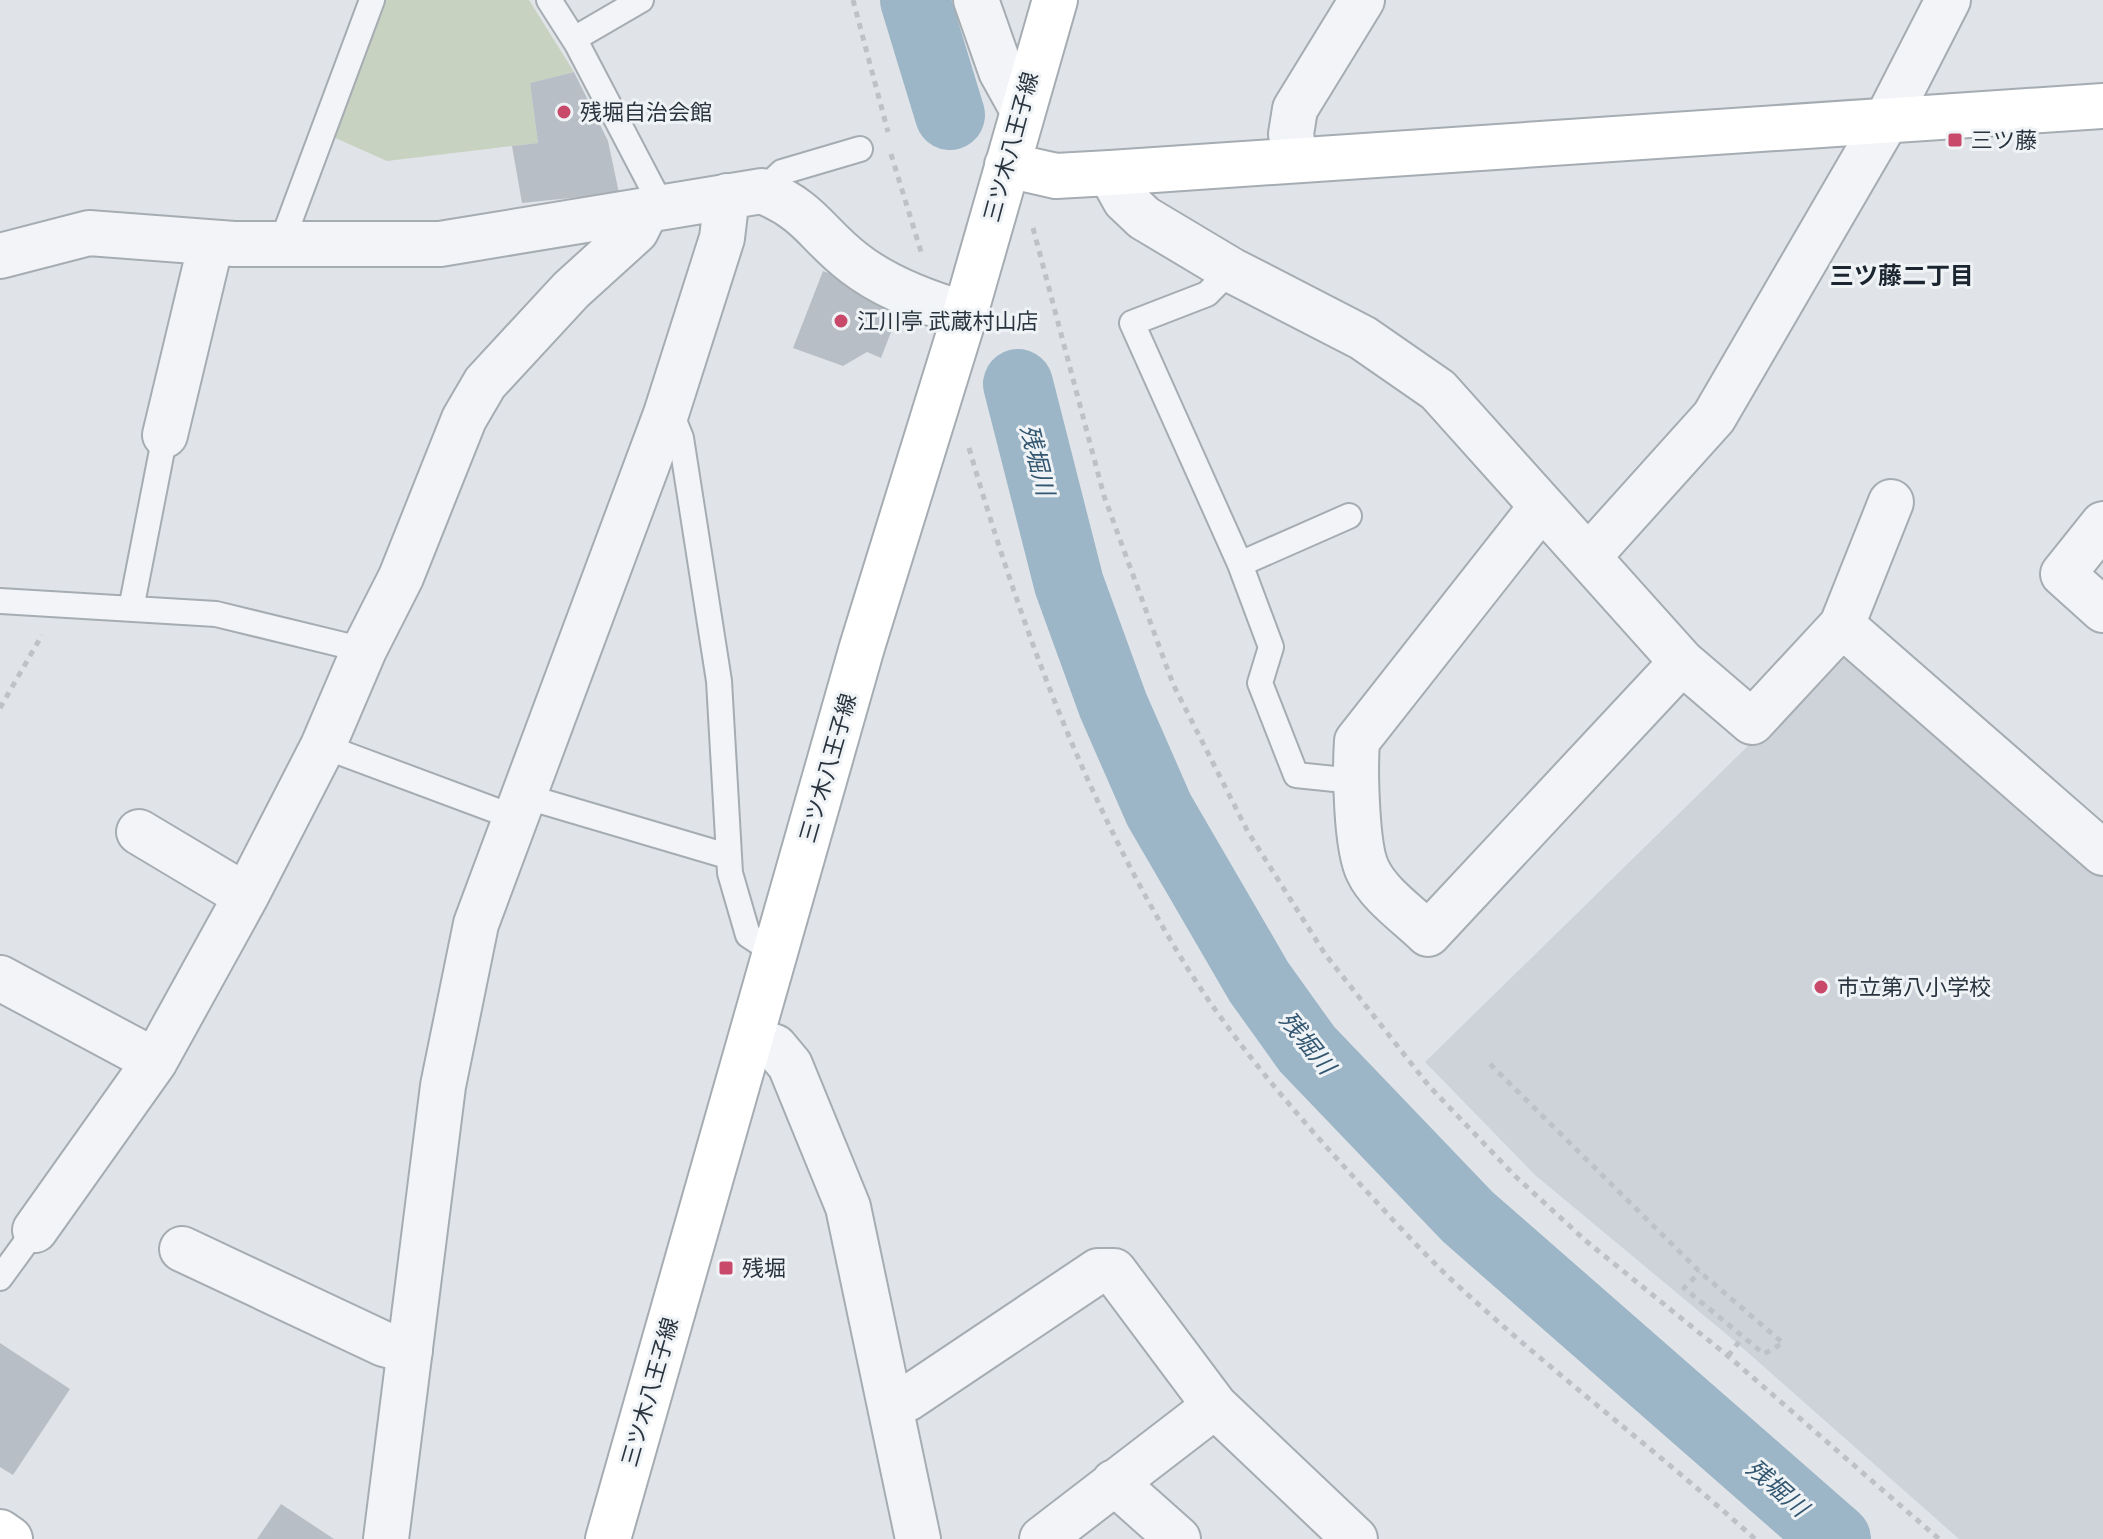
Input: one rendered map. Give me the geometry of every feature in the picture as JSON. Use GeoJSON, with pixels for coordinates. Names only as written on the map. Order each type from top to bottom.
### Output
{"type":"FeatureCollection","features":[{"type":"Feature","properties":{"kind":"main road","name":"三ツ木八王子線"},"geometry":{"type":"LineString","coordinates":[[608,1539],[862,647],[965,314],[1021,107],[1055,0]]}},
{"type":"Feature","properties":{"kind":"main road"},"geometry":{"type":"LineString","coordinates":[[1007,165],[1056,176],[1885,123],[2103,106]]}},
{"type":"Feature","properties":{"kind":"main road"},"geometry":{"type":"LineString","coordinates":[[0,1532],[10,1539]]}},
{"type":"Feature","properties":{"kind":"street"},"geometry":{"type":"LineString","coordinates":[[976,0],[1001,71],[1021,107]]}},
{"type":"Feature","properties":{"kind":"street"},"geometry":{"type":"LineString","coordinates":[[1295,160],[1291,134],[1295,109],[1362,0]]}},
{"type":"Feature","properties":{"kind":"street"},"geometry":{"type":"LineString","coordinates":[[1588,557],[1714,417],[1885,123],[1948,0]]}},
{"type":"Feature","properties":{"kind":"street"},"geometry":{"type":"LineString","coordinates":[[1110,173],[1125,200],[1144,218],[1231,270],[1363,338],[1438,390],[1682,662],[1752,722],[1842,625],[1891,502]]}},
{"type":"Feature","properties":{"kind":"street"},"geometry":{"type":"LineString","coordinates":[[386,1539],[443,1086],[476,924],[666,414],[722,238],[744,194]]}},
{"type":"Feature","properties":{"kind":"street"},"geometry":{"type":"LineString","coordinates":[[0,256],[89,233],[211,243],[440,244],[652,212],[744,194],[787,201],[810,218],[853,263],[925,303],[965,314]]}},
{"type":"Feature","properties":{"kind":"street"},"geometry":{"type":"LineString","coordinates":[[35,1230],[155,1061],[246,896],[323,746],[364,650],[401,577],[464,419],[485,383],[571,290],[636,231],[652,212]]}},
{"type":"Feature","properties":{"kind":"street"},"geometry":{"type":"LineString","coordinates":[[165,435],[211,243]]}},
{"type":"Feature","properties":{"kind":"street"},"geometry":{"type":"LineString","coordinates":[[1542,506],[1357,741],[1354,781],[1367,871],[1428,934],[1682,662]]}},
{"type":"Feature","properties":{"kind":"street"},"geometry":{"type":"LineString","coordinates":[[2103,524],[2063,574],[2103,610]]}},
{"type":"Feature","properties":{"kind":"street"},"geometry":{"type":"LineString","coordinates":[[1842,625],[2103,853]]}},
{"type":"Feature","properties":{"kind":"street"},"geometry":{"type":"LineString","coordinates":[[139,832],[246,896]]}},
{"type":"Feature","properties":{"kind":"street"},"geometry":{"type":"LineString","coordinates":[[0,978],[155,1061]]}},
{"type":"Feature","properties":{"kind":"street"},"geometry":{"type":"LineString","coordinates":[[752,1039],[775,1047],[790,1065],[848,1207],[918,1539]]}},
{"type":"Feature","properties":{"kind":"street"},"geometry":{"type":"LineString","coordinates":[[182,1249],[384,1344],[410,1351]]}},
{"type":"Feature","properties":{"kind":"street"},"geometry":{"type":"LineString","coordinates":[[889,1400],[907,1399],[1098,1271],[1114,1271],[1215,1406],[1355,1539]]}},
{"type":"Feature","properties":{"kind":"street"},"geometry":{"type":"LineString","coordinates":[[1042,1539],[1215,1406]]}},
{"type":"Feature","properties":{"kind":"street"},"geometry":{"type":"LineString","coordinates":[[1114,1482],[1178,1539]]}},
{"type":"Feature","properties":{"kind":"lane"},"geometry":{"type":"LineString","coordinates":[[281,244],[372,0]]}},
{"type":"Feature","properties":{"kind":"lane"},"geometry":{"type":"LineString","coordinates":[[549,0],[574,39],[655,193],[652,212]]}},
{"type":"Feature","properties":{"kind":"lane"},"geometry":{"type":"LineString","coordinates":[[574,39],[641,0]]}},
{"type":"Feature","properties":{"kind":"lane"},"geometry":{"type":"LineString","coordinates":[[744,194],[782,172],[860,149]]}},
{"type":"Feature","properties":{"kind":"lane"},"geometry":{"type":"LineString","coordinates":[[1231,270],[1207,294],[1132,323],[1240,564],[1271,647],[1260,683],[1296,775],[1354,781]]}},
{"type":"Feature","properties":{"kind":"lane"},"geometry":{"type":"LineString","coordinates":[[666,414],[675,423],[681,438],[719,681],[727,856],[748,935],[775,953]]}},
{"type":"Feature","properties":{"kind":"lane"},"geometry":{"type":"LineString","coordinates":[[131,609],[165,435]]}},
{"type":"Feature","properties":{"kind":"lane"},"geometry":{"type":"LineString","coordinates":[[1240,564],[1349,516]]}},
{"type":"Feature","properties":{"kind":"lane"},"geometry":{"type":"LineString","coordinates":[[0,601],[216,614],[364,650]]}},
{"type":"Feature","properties":{"kind":"lane"},"geometry":{"type":"LineString","coordinates":[[323,746],[520,807],[727,856]]}},
{"type":"Feature","properties":{"kind":"lane"},"geometry":{"type":"LineString","coordinates":[[0,1278],[35,1230]]}},
{"type":"Feature","properties":{"kind":"path"},"geometry":{"type":"LineString","coordinates":[[968,446],[1003,567],[1053,702],[1083,768],[1113,833],[1178,952],[1239,1039],[1320,1139],[1464,1291],[1755,1539]]}},
{"type":"Feature","properties":{"kind":"path"},"geometry":{"type":"LineString","coordinates":[[0,708],[45,629],[53,604]]}},
{"type":"Feature","properties":{"kind":"path"},"geometry":{"type":"LineString","coordinates":[[1490,1064],[1700,1272],[1783,1343],[1764,1354],[1742,1338],[1684,1288],[1700,1272]]}},
{"type":"Feature","properties":{"kind":"path"},"geometry":{"type":"LineString","coordinates":[[1728,1356],[1742,1338]]}},
{"type":"Feature","properties":{"kind":"shaded area"},"geometry":{"type":"Polygon","coordinates":[[[1844,652],[2103,867],[2103,1539],[1959,1539],[1737,1343],[1535,1175],[1425,1062],[1844,652]]]}},
{"type":"Feature","properties":{"kind":"green space"},"geometry":{"type":"Polygon","coordinates":[[[385,0],[529,0],[574,72],[530,83],[538,143],[387,161],[333,137],[385,0]]]}},
{"type":"Feature","properties":{"kind":"building","name":"残堀自治会館"},"geometry":{"type":"Polygon","coordinates":[[[574,72],[608,141],[619,193],[522,203],[512,146],[538,143],[530,83],[574,72]]]}},
{"type":"Feature","properties":{"kind":"building"},"geometry":{"type":"Polygon","coordinates":[[[823,271],[852,282],[850,290],[900,309],[881,358],[867,352],[843,366],[793,348],[823,271]]]}},
{"type":"Feature","properties":{"kind":"building"},"geometry":{"type":"Polygon","coordinates":[[[0,1343],[70,1389],[13,1475],[0,1467],[0,1343]]]}},
{"type":"Feature","properties":{"kind":"building"},"geometry":{"type":"Polygon","coordinates":[[[281,1504],[334,1539],[257,1539],[281,1504]]]}},
{"type":"Feature","properties":{"kind":"waterway","name":"残堀川"},"geometry":{"type":"LineString","coordinates":[[915,0],[950,115]]}},
{"type":"Feature","properties":{"kind":"waterway","name":"残堀川"},"geometry":{"type":"LineString","coordinates":[[1018,384],[1069,584],[1113,705],[1159,810],[1259,982],[1307,1049],[1468,1217],[1836,1539]]}},
{"type":"Feature","properties":{"kind":"place","name":"残堀自治会館"},"geometry":{"type":"Point","coordinates":[564,112]}},
{"type":"Feature","properties":{"kind":"place","name":"三ツ藤"},"geometry":{"type":"Point","coordinates":[1955,140]}},
{"type":"Feature","properties":{"kind":"place","name":"江川亭 武蔵村山店"},"geometry":{"type":"Point","coordinates":[841,321]}},
{"type":"Feature","properties":{"kind":"place","name":"市立第八小学校"},"geometry":{"type":"Point","coordinates":[1821,987]}},
{"type":"Feature","properties":{"kind":"place","name":"残堀"},"geometry":{"type":"Point","coordinates":[726,1268]}},
{"type":"Feature","properties":{"kind":"district","name":"三ツ藤二丁目"},"geometry":{"type":"Point","coordinates":[1902,276]}}]}
